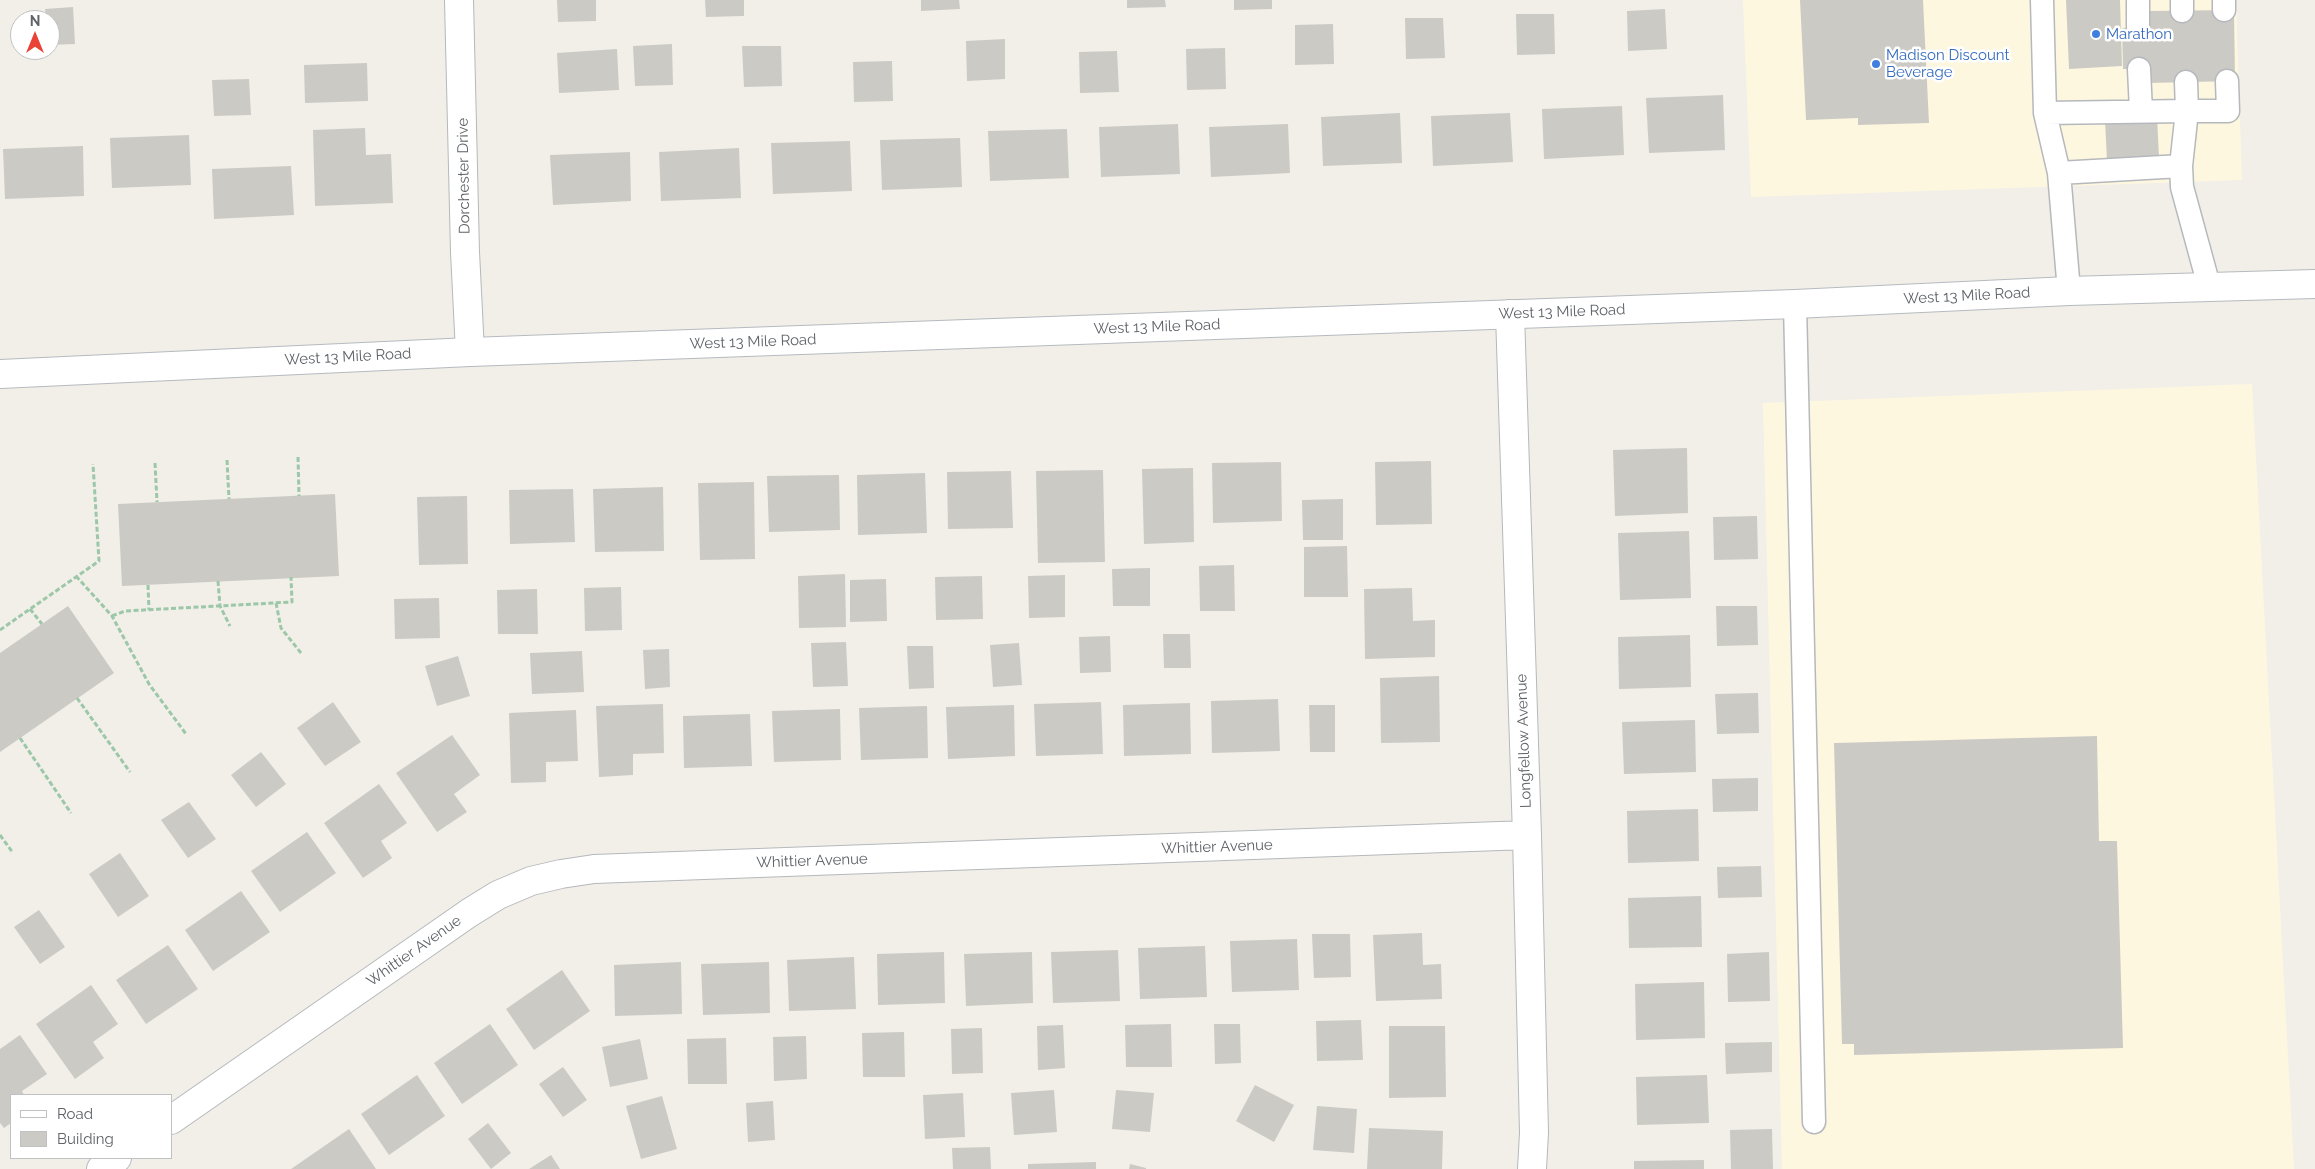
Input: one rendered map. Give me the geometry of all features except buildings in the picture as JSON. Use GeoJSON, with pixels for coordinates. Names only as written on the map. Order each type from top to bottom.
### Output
{"type":"FeatureCollection","features":[{"type":"Feature","properties":{"kind":"street","name":"Dorchester Drive"},"geometry":{"type":"LineString","coordinates":[[459,0],[465,252],[470,352]]}},
{"type":"Feature","properties":{"kind":"street","name":"West 13 Mile Road"},"geometry":{"type":"LineString","coordinates":[[0,374],[470,352],[1795,304],[2069,291],[2315,284]]}},
{"type":"Feature","properties":{"kind":"street","name":"Longfellow Avenue"},"geometry":{"type":"LineString","coordinates":[[1510,314],[1527,835],[1534,1133],[1532,1169]]}},
{"type":"Feature","properties":{"kind":"street","name":"Whittier Avenue"},"geometry":{"type":"LineString","coordinates":[[172,1119],[469,913],[498,895],[523,884],[561,874],[594,869],[1527,835]]}},
{"type":"Feature","properties":{"kind":"street"},"geometry":{"type":"LineString","coordinates":[[101,1169],[116,1159]]}},
{"type":"Feature","properties":{"kind":"lane"},"geometry":{"type":"LineString","coordinates":[[2042,0],[2045,113],[2059,173],[2069,291]]}},
{"type":"Feature","properties":{"kind":"lane"},"geometry":{"type":"LineString","coordinates":[[2138,0],[2138,27]]}},
{"type":"Feature","properties":{"kind":"lane"},"geometry":{"type":"LineString","coordinates":[[2140,69],[2141,111]]}},
{"type":"Feature","properties":{"kind":"lane"},"geometry":{"type":"LineString","coordinates":[[2045,113],[2228,111],[2227,81]]}},
{"type":"Feature","properties":{"kind":"lane"},"geometry":{"type":"LineString","coordinates":[[2186,82],[2187,111],[2181,166],[2182,187],[2209,286]]}},
{"type":"Feature","properties":{"kind":"lane"},"geometry":{"type":"LineString","coordinates":[[2059,173],[2181,166]]}},
{"type":"Feature","properties":{"kind":"lane"},"geometry":{"type":"LineString","coordinates":[[1795,304],[1814,1122]]}},
{"type":"Feature","properties":{"kind":"path"},"geometry":{"type":"LineString","coordinates":[[298,458],[299,496]]}},
{"type":"Feature","properties":{"kind":"path"},"geometry":{"type":"LineString","coordinates":[[227,460],[228,499]]}},
{"type":"Feature","properties":{"kind":"path"},"geometry":{"type":"LineString","coordinates":[[155,462],[157,502]]}},
{"type":"Feature","properties":{"kind":"path"},"geometry":{"type":"LineString","coordinates":[[0,630],[99,561],[93,464]]}},
{"type":"Feature","properties":{"kind":"path"},"geometry":{"type":"LineString","coordinates":[[76,576],[112,616],[149,684],[186,734]]}},
{"type":"Feature","properties":{"kind":"path"},"geometry":{"type":"LineString","coordinates":[[112,616],[125,611],[292,602],[291,578]]}},
{"type":"Feature","properties":{"kind":"path"},"geometry":{"type":"LineString","coordinates":[[218,581],[220,606],[230,626]]}},
{"type":"Feature","properties":{"kind":"path"},"geometry":{"type":"LineString","coordinates":[[148,584],[149,610]]}},
{"type":"Feature","properties":{"kind":"path"},"geometry":{"type":"LineString","coordinates":[[276,603],[282,628],[301,654]]}},
{"type":"Feature","properties":{"kind":"path"},"geometry":{"type":"LineString","coordinates":[[30,609],[42,624]]}},
{"type":"Feature","properties":{"kind":"path"},"geometry":{"type":"LineString","coordinates":[[77,698],[130,772]]}},
{"type":"Feature","properties":{"kind":"path"},"geometry":{"type":"LineString","coordinates":[[20,738],[71,813]]}},
{"type":"Feature","properties":{"kind":"path"},"geometry":{"type":"LineString","coordinates":[[0,835],[13,853]]}},
{"type":"Feature","properties":{"kind":"shaded area"},"geometry":{"type":"Polygon","coordinates":[[[1743,0],[2236,0],[2242,180],[1751,197],[1743,0]]]}},
{"type":"Feature","properties":{"kind":"shaded area"},"geometry":{"type":"Polygon","coordinates":[[[2252,384],[2294,1169],[1782,1169],[1763,403],[2252,384]]]}},
{"type":"Feature","properties":{"kind":"place","name":"Marathon"},"geometry":{"type":"Point","coordinates":[2096,34]}},
{"type":"Feature","properties":{"kind":"place","name":"Madison Discount Beverage"},"geometry":{"type":"Point","coordinates":[1876,64]}}]}
